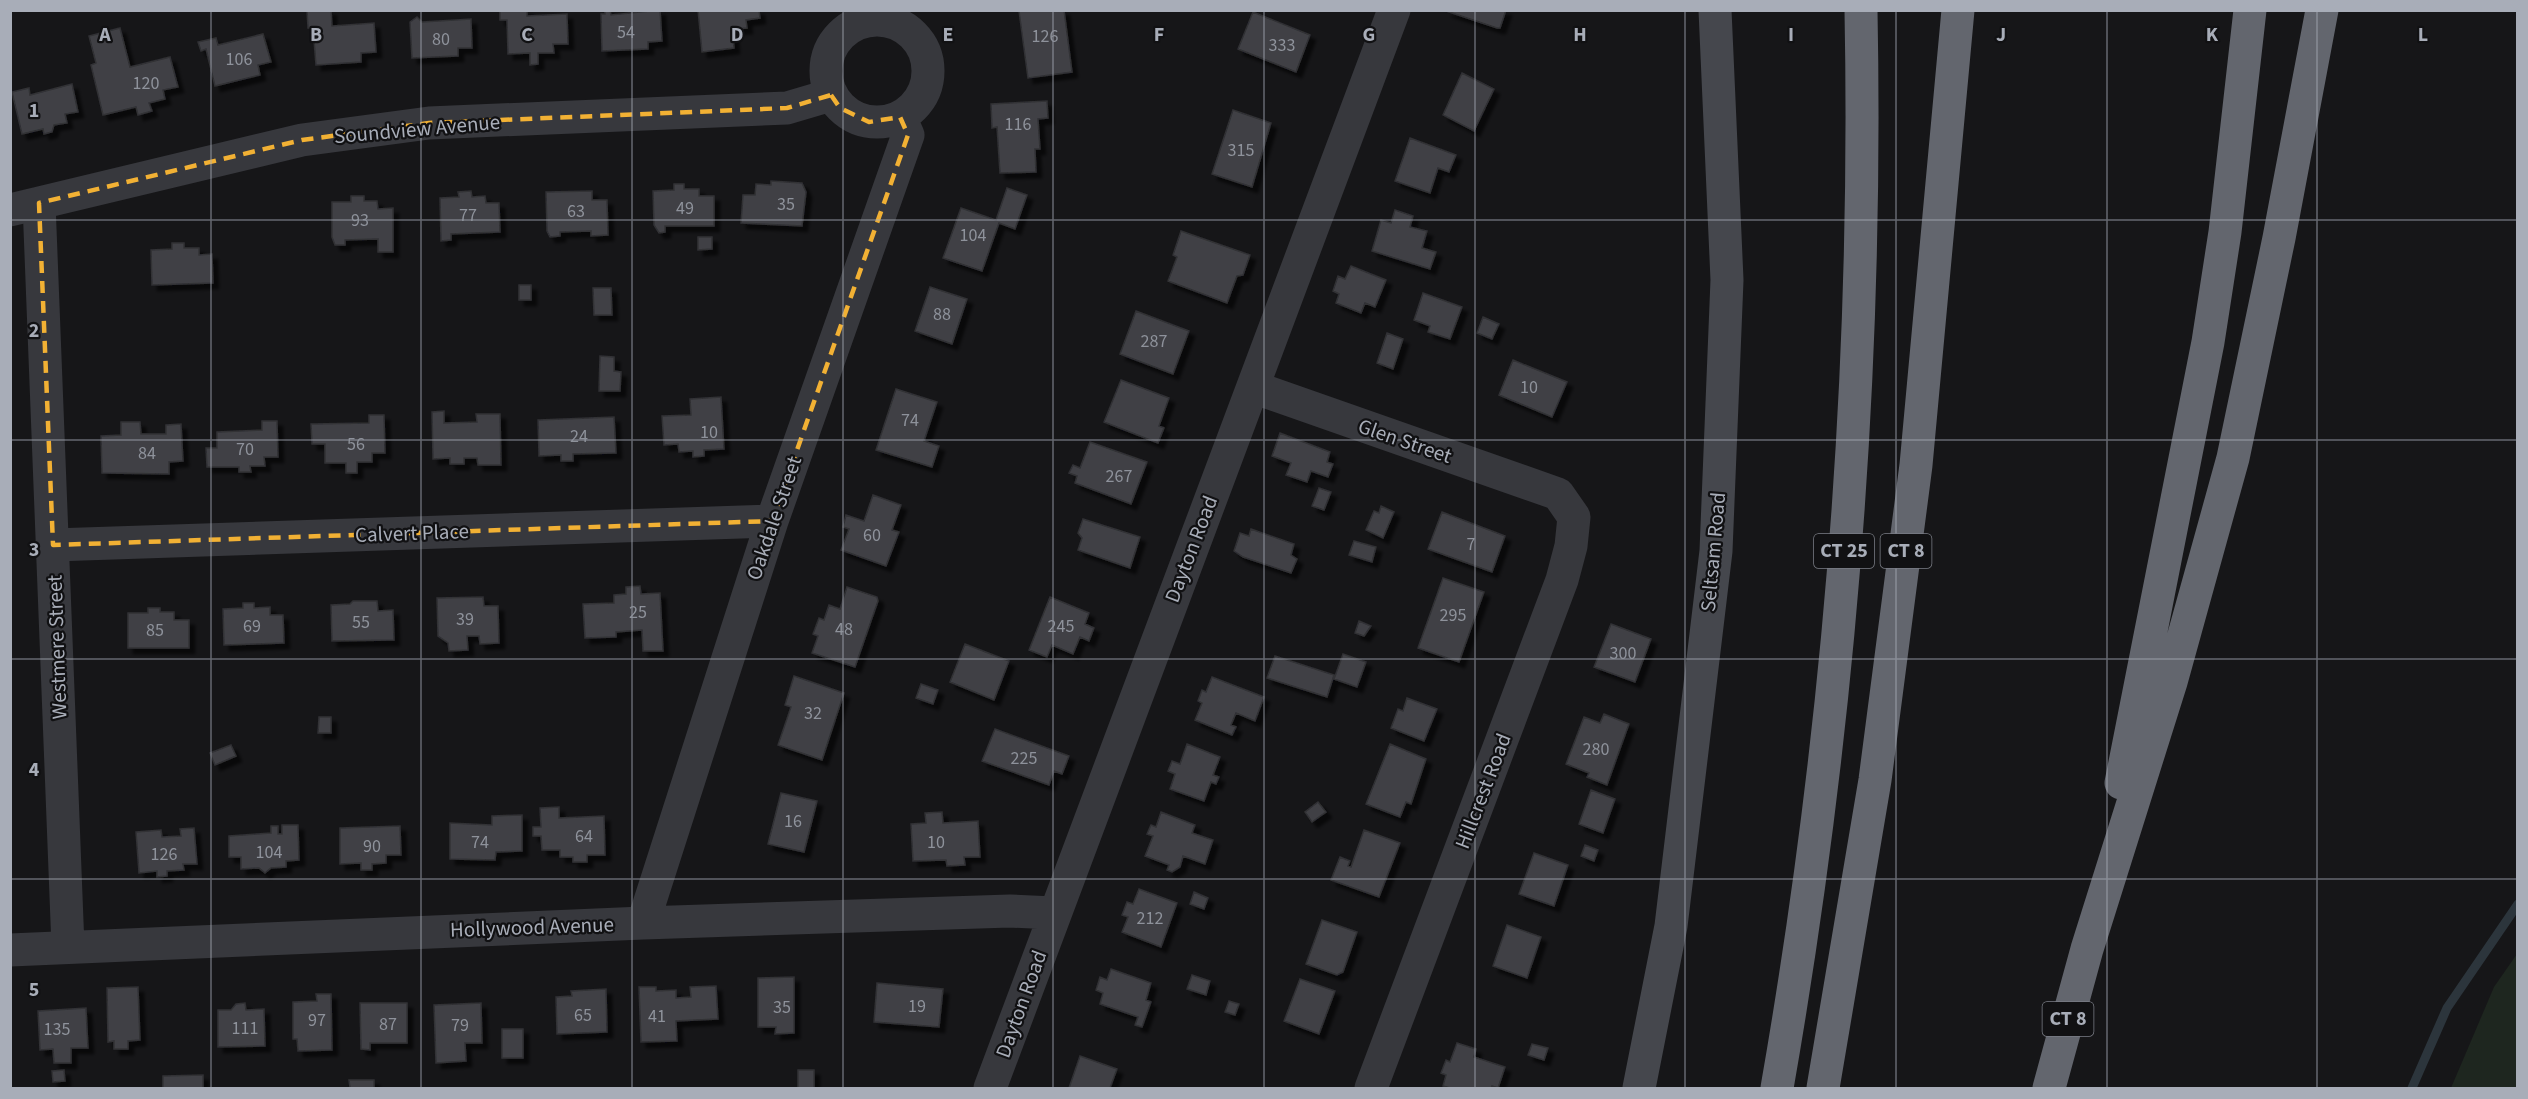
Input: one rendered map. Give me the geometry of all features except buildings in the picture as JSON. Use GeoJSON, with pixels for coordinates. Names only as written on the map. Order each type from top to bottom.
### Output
{"type":"FeatureCollection","features":[{"type":"Feature","properties":{"kind":"highway","name":"CT 25"},"geometry":{"type":"LineString","coordinates":[[1777,1089],[1812,866],[1844,564],[1859,277],[1860,10]]}},
{"type":"Feature","properties":{"kind":"highway","name":"CT 8"},"geometry":{"type":"LineString","coordinates":[[1823,1089],[1873,792],[1917,465],[1958,10]]}},
{"type":"Feature","properties":{"kind":"highway"},"geometry":{"type":"LineString","coordinates":[[2087,949],[2208,342],[2225,232],[2250,10]]}},
{"type":"Feature","properties":{"kind":"highway","name":"CT 8"},"geometry":{"type":"LineString","coordinates":[[2049,1089],[2087,949],[2171,682],[2233,458],[2279,238],[2322,10]]}},
{"type":"Feature","properties":{"kind":"main road","name":"Seltsam Road"},"geometry":{"type":"LineString","coordinates":[[1639,1089],[1671,926],[1716,551],[1727,280],[1720,59],[1715,10]]}},
{"type":"Feature","properties":{"kind":"street","name":"Dayton Road"},"geometry":{"type":"LineString","coordinates":[[990,1089],[1394,10]]}},
{"type":"Feature","properties":{"kind":"street"},"geometry":{"type":"LineString","coordinates":[[872,20],[889,21],[904,27],[916,37],[924,51],[928,66],[928,81],[922,96],[913,108],[900,117],[885,122],[869,122],[847,113],[831,95],[825,78],[825,63],[831,47],[841,33],[855,24],[872,20]]}},
{"type":"Feature","properties":{"kind":"street","name":"Soundview Avenue"},"geometry":{"type":"LineString","coordinates":[[25,206],[302,140],[429,123],[787,108],[831,95]]}},
{"type":"Feature","properties":{"kind":"street","name":"Oakdale Street"},"geometry":{"type":"LineString","coordinates":[[643,923],[772,521],[908,135],[900,117]]}},
{"type":"Feature","properties":{"kind":"street","name":"Westmere Street"},"geometry":{"type":"LineString","coordinates":[[25,206],[53,545],[68,947]]}},
{"type":"Feature","properties":{"kind":"street","name":"Glen Street"},"geometry":{"type":"LineString","coordinates":[[1253,387],[1558,494]]}},
{"type":"Feature","properties":{"kind":"street","name":"Hillcrest Road"},"geometry":{"type":"LineString","coordinates":[[1371,1089],[1562,580],[1571,546],[1574,517],[1558,494]]}},
{"type":"Feature","properties":{"kind":"street","name":"Calvert Place"},"geometry":{"type":"LineString","coordinates":[[53,545],[772,521]]}},
{"type":"Feature","properties":{"kind":"street","name":"Hollywood Avenue"},"geometry":{"type":"LineString","coordinates":[[10,950],[643,923],[1010,911],[1054,913]]}},
{"type":"Feature","properties":{"kind":"highlighted area"},"geometry":{"type":"Polygon","coordinates":[[[831,95],[840,108],[869,122],[900,117],[908,135],[772,521],[53,545],[39,203],[302,140],[429,123],[787,108],[831,95]]]}},
{"type":"Feature","properties":{"kind":"shaded area"},"geometry":{"type":"Polygon","coordinates":[[[2517,954],[2517,1088],[2451,1088],[2494,987],[2517,954]]]}},
{"type":"Feature","properties":{"kind":"waterway"},"geometry":{"type":"LineString","coordinates":[[2412,1088],[2447,1008],[2518,904]]}}]}
